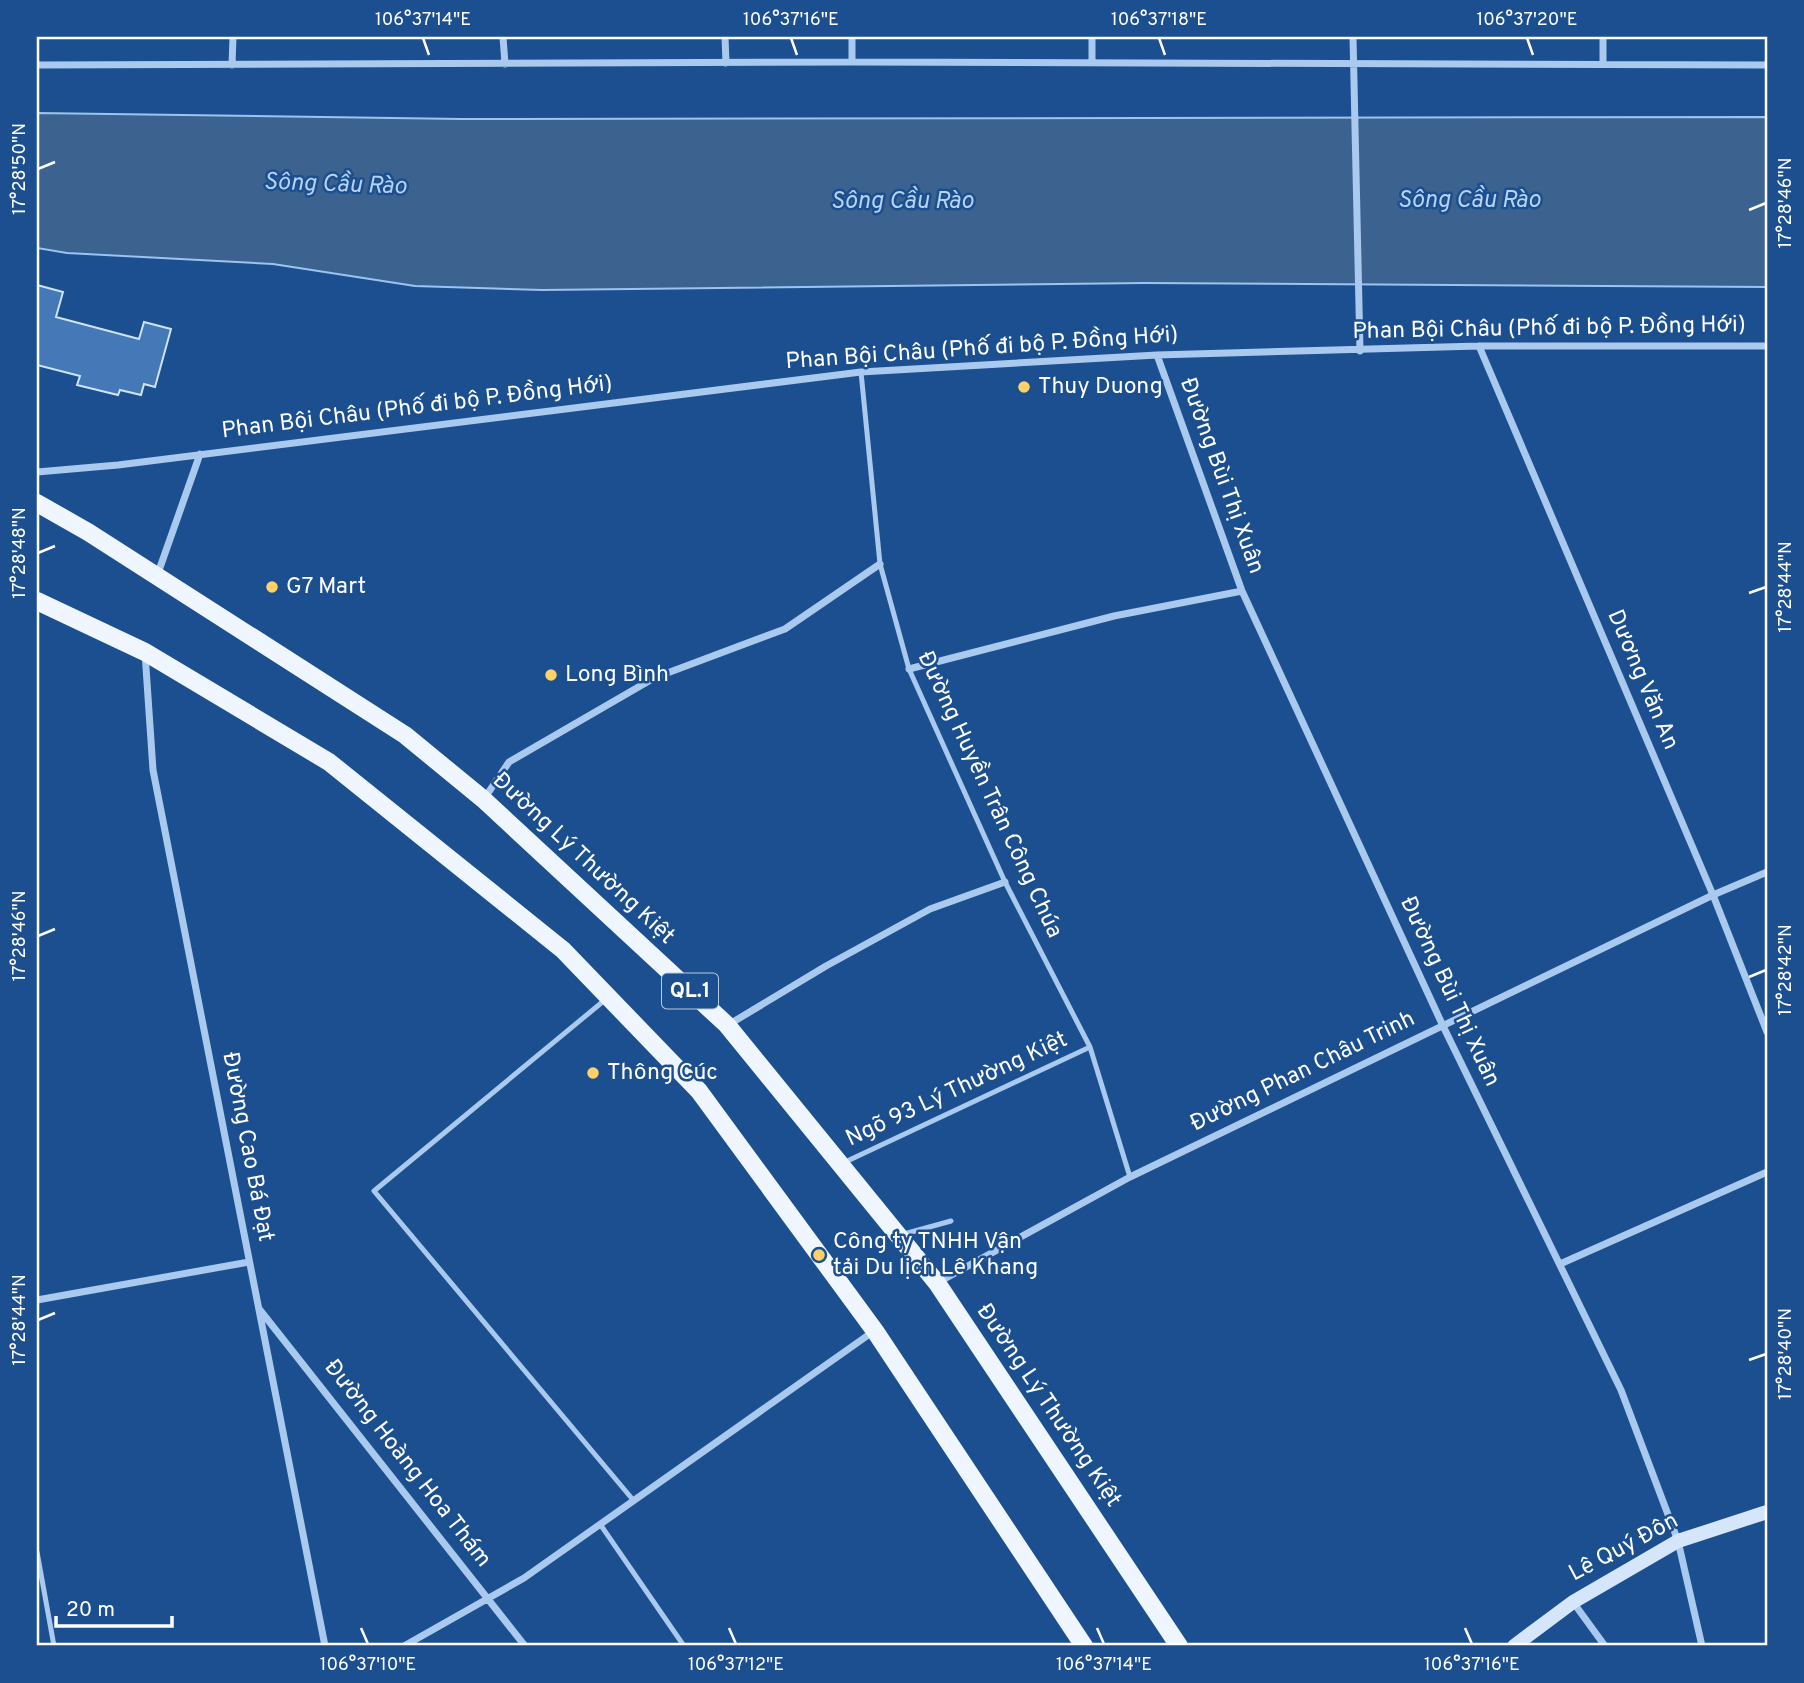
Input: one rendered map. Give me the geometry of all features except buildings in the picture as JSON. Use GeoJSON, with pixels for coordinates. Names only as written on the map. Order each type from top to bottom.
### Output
{"type":"FeatureCollection","features":[{"type":"Feature","properties":{"kind":"main road","name":"Đường Lý Thường Kiệt"},"geometry":{"type":"LineString","coordinates":[[37,503],[157,576],[405,735],[484,799],[727,1025],[937,1283],[1179,1646]]}},
{"type":"Feature","properties":{"kind":"main road","name":"QL.1"},"geometry":{"type":"LineString","coordinates":[[37,601],[145,652],[329,762],[563,950],[699,1091],[874,1331],[1084,1646]]}},
{"type":"Feature","properties":{"kind":"main road","name":"Lê Quý Đôn"},"geometry":{"type":"LineString","coordinates":[[1514,1646],[1573,1602],[1678,1541],[1767,1512]]}},
{"type":"Feature","properties":{"kind":"street"},"geometry":{"type":"LineString","coordinates":[[232,65],[233,37]]}},
{"type":"Feature","properties":{"kind":"street"},"geometry":{"type":"LineString","coordinates":[[503,37],[505,64]]}},
{"type":"Feature","properties":{"kind":"street"},"geometry":{"type":"LineString","coordinates":[[725,37],[726,63]]}},
{"type":"Feature","properties":{"kind":"street"},"geometry":{"type":"LineString","coordinates":[[852,37],[852,62]]}},
{"type":"Feature","properties":{"kind":"street"},"geometry":{"type":"LineString","coordinates":[[1092,37],[1092,63]]}},
{"type":"Feature","properties":{"kind":"street"},"geometry":{"type":"LineString","coordinates":[[1353,37],[1360,351]]}},
{"type":"Feature","properties":{"kind":"street"},"geometry":{"type":"LineString","coordinates":[[1603,37],[1603,63]]}},
{"type":"Feature","properties":{"kind":"street"},"geometry":{"type":"LineString","coordinates":[[37,65],[852,62],[1767,65]]}},
{"type":"Feature","properties":{"kind":"street","name":"Phan Bội Châu (Phố đi bộ P. Đồng Hới)"},"geometry":{"type":"LineString","coordinates":[[37,472],[118,465],[861,372],[1157,355],[1479,346],[1767,346]]}},
{"type":"Feature","properties":{"kind":"street","name":"Dương Văn An"},"geometry":{"type":"LineString","coordinates":[[1479,346],[1713,895],[1767,1032]]}},
{"type":"Feature","properties":{"kind":"street","name":"Đường Bùi Thị Xuân"},"geometry":{"type":"LineString","coordinates":[[1157,355],[1241,591],[1443,1026],[1621,1390],[1678,1541],[1702,1646]]}},
{"type":"Feature","properties":{"kind":"street"},"geometry":{"type":"LineString","coordinates":[[157,576],[200,454]]}},
{"type":"Feature","properties":{"kind":"street"},"geometry":{"type":"LineString","coordinates":[[484,799],[509,762],[654,678],[785,629],[880,564]]}},
{"type":"Feature","properties":{"kind":"street"},"geometry":{"type":"LineString","coordinates":[[909,669],[1114,616],[1241,591]]}},
{"type":"Feature","properties":{"kind":"street","name":"Đường Cao Bá Đạt"},"geometry":{"type":"LineString","coordinates":[[145,652],[153,770],[325,1646]]}},
{"type":"Feature","properties":{"kind":"street","name":"Đường Phan Châu Trinh"},"geometry":{"type":"LineString","coordinates":[[937,1283],[1130,1177],[1713,895],[1767,872]]}},
{"type":"Feature","properties":{"kind":"street"},"geometry":{"type":"LineString","coordinates":[[727,1025],[826,966],[930,909],[1005,882]]}},
{"type":"Feature","properties":{"kind":"street"},"geometry":{"type":"LineString","coordinates":[[1560,1264],[1767,1172]]}},
{"type":"Feature","properties":{"kind":"street"},"geometry":{"type":"LineString","coordinates":[[37,1300],[249,1262]]}},
{"type":"Feature","properties":{"kind":"street","name":"Đường Hoàng Hoa Thám"},"geometry":{"type":"LineString","coordinates":[[258,1307],[525,1646]]}},
{"type":"Feature","properties":{"kind":"street"},"geometry":{"type":"LineString","coordinates":[[404,1646],[524,1578],[874,1331]]}},
{"type":"Feature","properties":{"kind":"street"},"geometry":{"type":"LineString","coordinates":[[1573,1602],[1605,1646]]}},
{"type":"Feature","properties":{"kind":"lane","name":"Đường Huyền Trân Công Chúa"},"geometry":{"type":"LineString","coordinates":[[861,372],[880,564],[909,669],[1005,882],[1090,1046],[1130,1177]]}},
{"type":"Feature","properties":{"kind":"lane"},"geometry":{"type":"LineString","coordinates":[[608,997],[374,1191],[634,1501]]}},
{"type":"Feature","properties":{"kind":"lane","name":"Ngõ 93 Lý Thường Kiệt"},"geometry":{"type":"LineString","coordinates":[[840,1164],[1090,1046]]}},
{"type":"Feature","properties":{"kind":"lane"},"geometry":{"type":"LineString","coordinates":[[897,1236],[951,1221]]}},
{"type":"Feature","properties":{"kind":"lane"},"geometry":{"type":"LineString","coordinates":[[600,1524],[684,1646]]}},
{"type":"Feature","properties":{"kind":"lane"},"geometry":{"type":"LineString","coordinates":[[37,1552],[54,1646]]}},
{"type":"Feature","properties":{"kind":"water","name":"Sông Cầu Rào"},"geometry":{"type":"Polygon","coordinates":[[[37,113],[461,119],[1767,117],[1767,287],[1145,283],[542,290],[415,286],[273,264],[67,253],[37,248],[37,113]]]}},
{"type":"Feature","properties":{"kind":"place","name":"Thuy Duong"},"geometry":{"type":"Point","coordinates":[1024,387]}},
{"type":"Feature","properties":{"kind":"place","name":"G7 Mart"},"geometry":{"type":"Point","coordinates":[272,587]}},
{"type":"Feature","properties":{"kind":"place","name":"Long Bình"},"geometry":{"type":"Point","coordinates":[551,675]}},
{"type":"Feature","properties":{"kind":"place","name":"Thông Cúc"},"geometry":{"type":"Point","coordinates":[593,1073]}},
{"type":"Feature","properties":{"kind":"place","name":"Công ty TNHH Vận tải Du lịch Lê Khang"},"geometry":{"type":"Point","coordinates":[819,1255]}}]}
